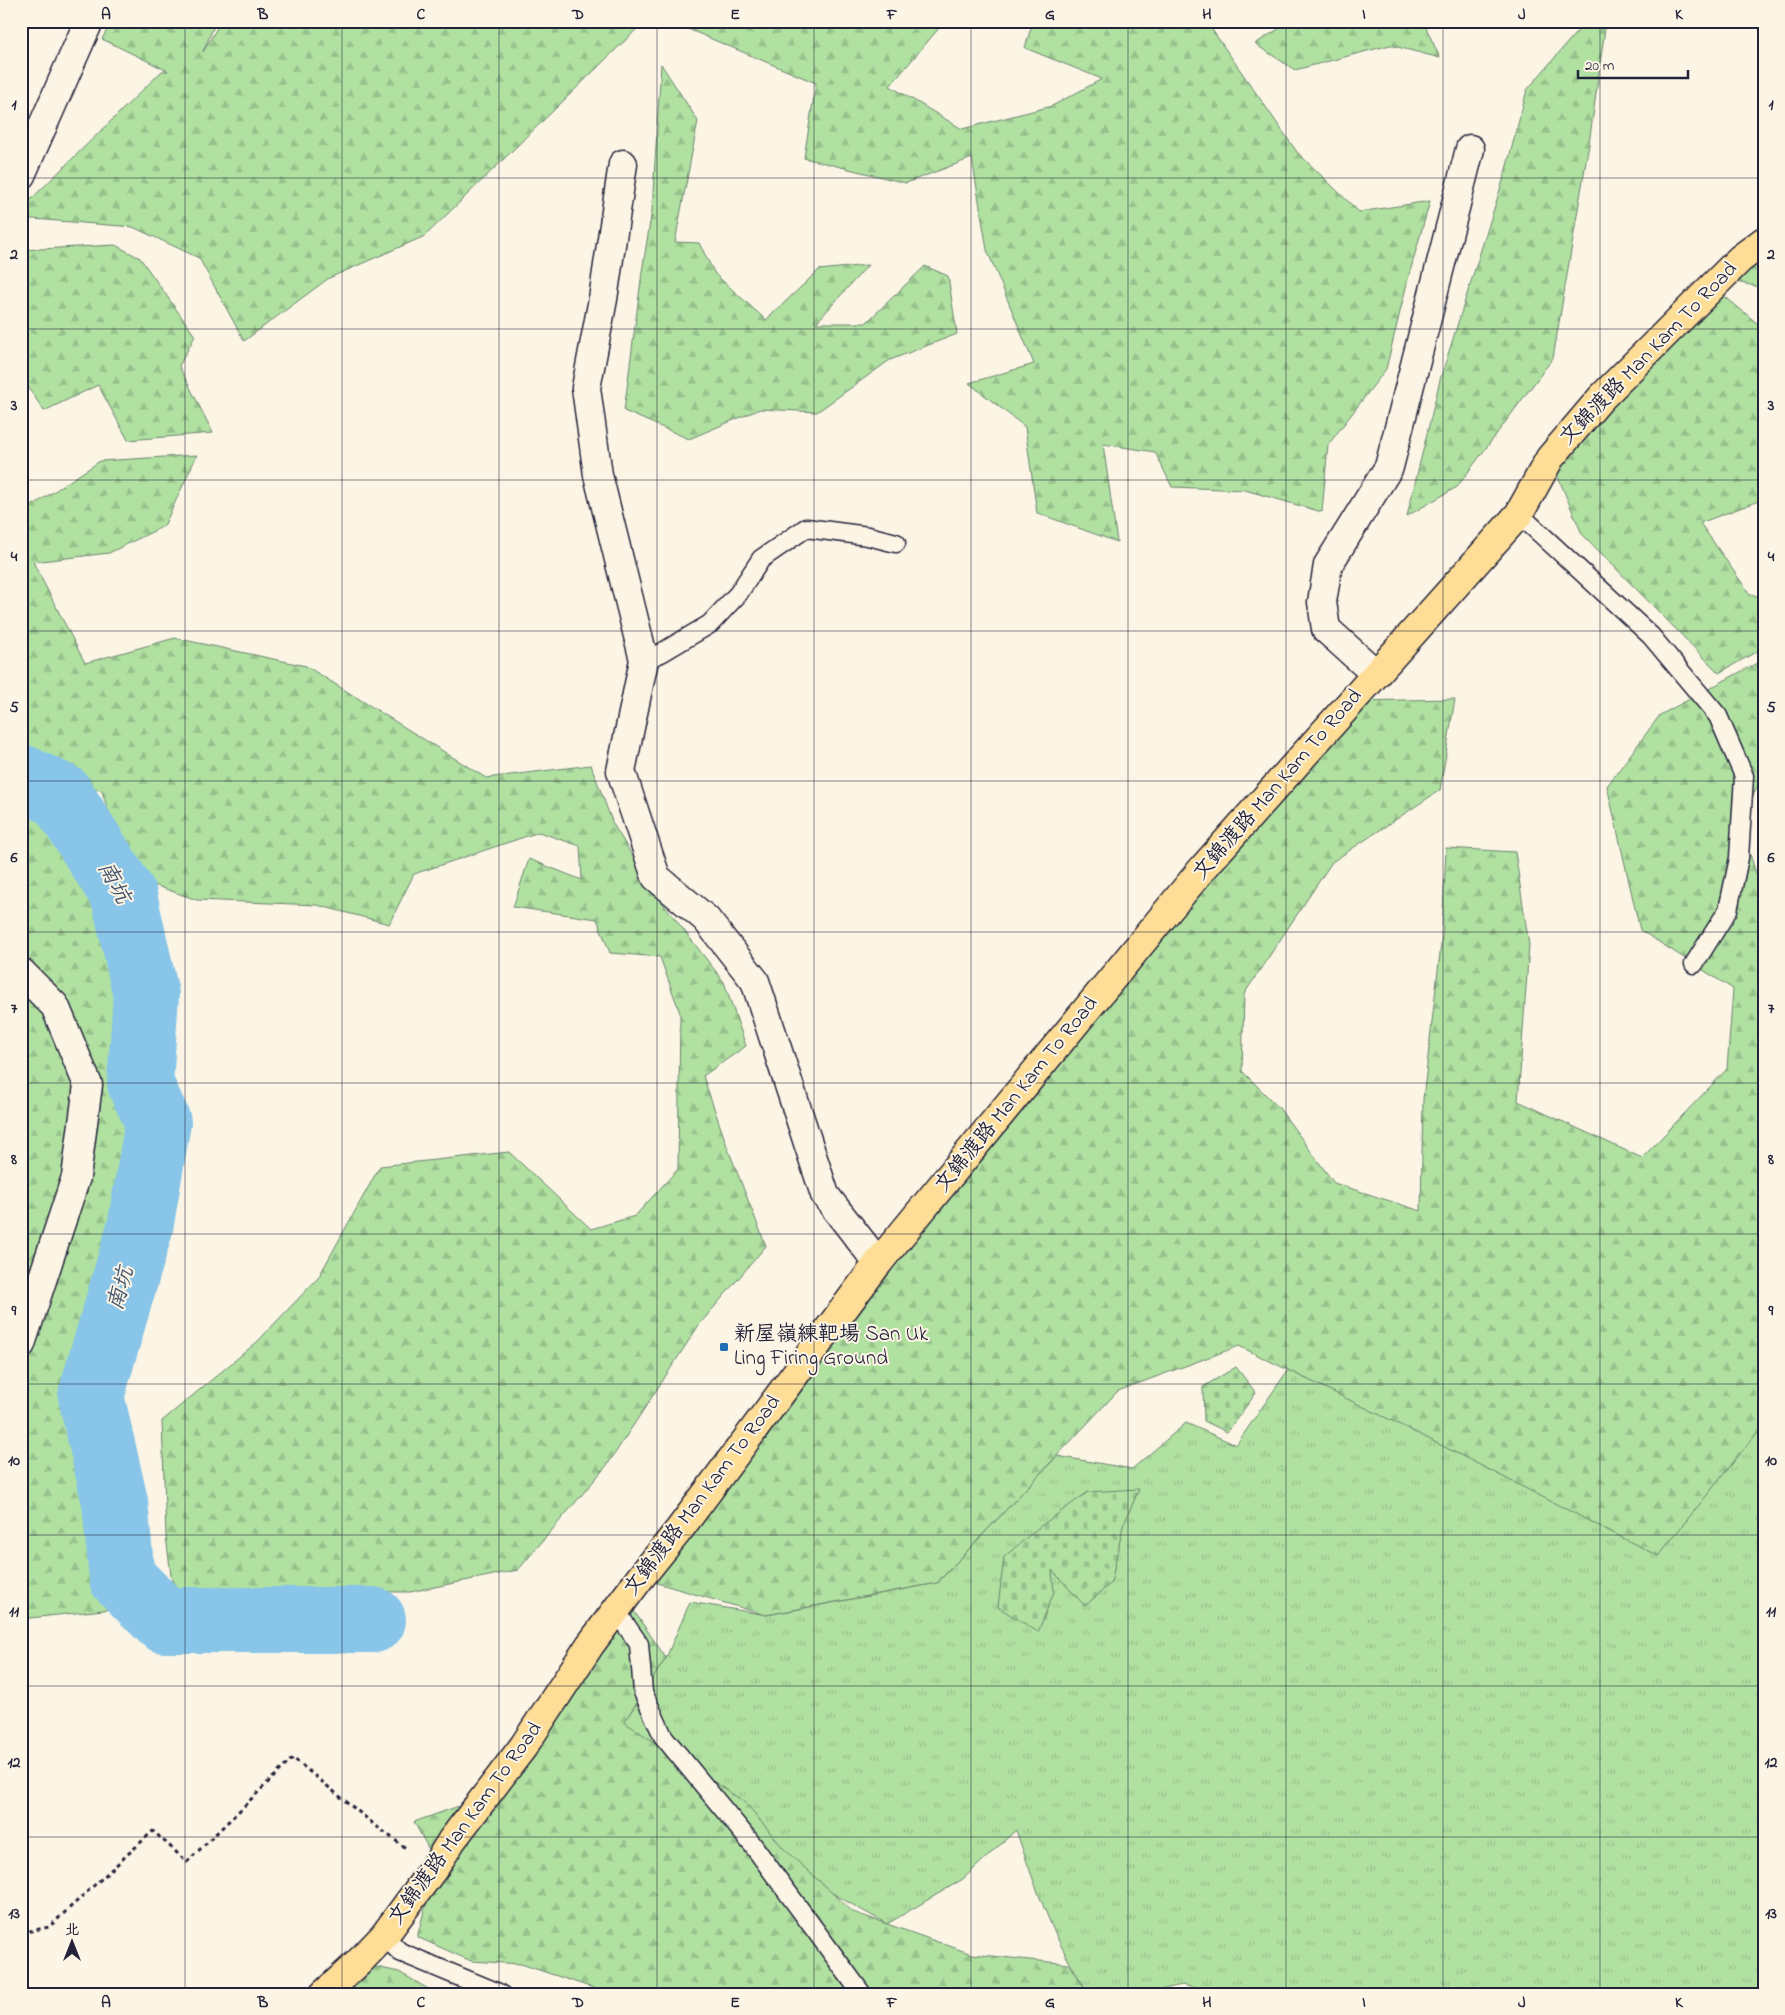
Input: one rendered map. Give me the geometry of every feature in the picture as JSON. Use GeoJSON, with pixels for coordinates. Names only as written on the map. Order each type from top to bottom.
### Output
{"type":"FeatureCollection","features":[{"type":"Feature","properties":{"kind":"main road","name":"文錦渡路 Man Kam To Road"},"geometry":{"type":"LineString","coordinates":[[324,1994],[384,1936],[437,1864],[452,1840],[524,1747],[590,1645],[679,1530],[878,1263],[1203,868],[1519,514],[1550,458],[1601,398],[1740,259],[1764,241]]}},
{"type":"Feature","properties":{"kind":"street"},"geometry":{"type":"LineString","coordinates":[[21,175],[88,21]]}},
{"type":"Feature","properties":{"kind":"street"},"geometry":{"type":"LineString","coordinates":[[1376,674],[1326,629],[1322,602],[1328,565],[1389,467],[1470,149]]}},
{"type":"Feature","properties":{"kind":"street"},"geometry":{"type":"LineString","coordinates":[[623,164],[603,299],[586,388],[598,475],[644,660],[621,771],[656,877],[706,919],[755,981],[825,1195],[878,1263]]}},
{"type":"Feature","properties":{"kind":"street"},"geometry":{"type":"LineString","coordinates":[[21,972],[55,1006],[88,1085],[76,1177],[21,1344]]}},
{"type":"Feature","properties":{"kind":"lane"},"geometry":{"type":"LineString","coordinates":[[1740,259],[1764,226]]}},
{"type":"Feature","properties":{"kind":"lane"},"geometry":{"type":"LineString","coordinates":[[1519,514],[1651,636],[1718,716],[1744,776],[1739,858],[1728,910],[1694,964]]}},
{"type":"Feature","properties":{"kind":"lane"},"geometry":{"type":"LineString","coordinates":[[644,660],[661,653],[710,624],[738,594],[761,558],[806,528],[868,536],[896,543]]}},
{"type":"Feature","properties":{"kind":"lane"},"geometry":{"type":"LineString","coordinates":[[616,1611],[639,1644],[643,1692],[662,1736],[752,1844],[862,1994]]}},
{"type":"Feature","properties":{"kind":"lane"},"geometry":{"type":"LineString","coordinates":[[384,1936],[400,1952],[501,1994]]}},
{"type":"Feature","properties":{"kind":"path"},"geometry":{"type":"LineString","coordinates":[[21,1934],[49,1927],[153,1831],[187,1862],[294,1758],[407,1850]]}},
{"type":"Feature","properties":{"kind":"green space"},"geometry":{"type":"Polygon","coordinates":[[[112,21],[216,21],[203,52],[221,21],[645,21],[425,236],[329,278],[244,341],[199,258],[133,227],[21,218],[21,209],[162,71],[168,71],[102,39],[112,21]]]}},
{"type":"Feature","properties":{"kind":"green space"},"geometry":{"type":"Polygon","coordinates":[[[669,21],[945,21],[890,86],[962,129],[1052,106],[1102,79],[1025,48],[1033,21],[1206,21],[1297,152],[1359,212],[1430,201],[1409,275],[1386,369],[1328,445],[1322,512],[1245,490],[1172,487],[1155,452],[1103,444],[1117,542],[1037,513],[1025,427],[969,383],[1034,364],[987,250],[972,158],[906,183],[804,158],[816,83],[669,21]]]}},
{"type":"Feature","properties":{"kind":"green space"},"geometry":{"type":"Polygon","coordinates":[[[1291,21],[1423,21],[1440,58],[1390,45],[1295,70],[1255,44],[1291,21]]]}},
{"type":"Feature","properties":{"kind":"green space"},"geometry":{"type":"Polygon","coordinates":[[[1586,21],[1606,21],[1589,144],[1553,358],[1457,487],[1407,516],[1440,380],[1504,177],[1527,90],[1586,21]]]}},
{"type":"Feature","properties":{"kind":"green space"},"geometry":{"type":"Polygon","coordinates":[[[661,64],[698,121],[675,242],[699,243],[715,274],[766,320],[819,270],[868,265],[816,323],[866,323],[925,266],[948,276],[957,334],[890,360],[817,412],[760,409],[689,439],[624,411],[652,210],[661,64]]]}},
{"type":"Feature","properties":{"kind":"green space"},"geometry":{"type":"Polygon","coordinates":[[[115,245],[140,258],[195,336],[179,366],[213,433],[128,440],[98,385],[44,411],[21,376],[21,250],[115,245]]]}},
{"type":"Feature","properties":{"kind":"green space"},"geometry":{"type":"Polygon","coordinates":[[[1764,257],[1764,288],[1732,281],[1764,257]]]}},
{"type":"Feature","properties":{"kind":"green space"},"geometry":{"type":"Polygon","coordinates":[[[1704,279],[1764,329],[1764,499],[1700,523],[1749,593],[1764,599],[1764,660],[1761,649],[1719,673],[1582,534],[1550,458],[1704,279]]]}},
{"type":"Feature","properties":{"kind":"green space"},"geometry":{"type":"Polygon","coordinates":[[[197,455],[164,526],[109,553],[33,562],[85,663],[175,638],[306,666],[486,778],[591,765],[613,824],[655,893],[724,982],[746,1046],[703,1076],[728,1149],[766,1246],[699,1325],[608,1464],[518,1570],[410,1592],[173,1590],[166,1537],[162,1421],[257,1342],[318,1278],[380,1166],[509,1152],[591,1229],[635,1216],[678,1169],[680,1013],[660,957],[610,953],[597,919],[513,907],[529,859],[582,880],[580,846],[539,832],[414,874],[389,924],[317,905],[197,900],[128,876],[102,791],[30,770],[21,762],[21,505],[35,504],[100,461],[197,455]]]}},
{"type":"Feature","properties":{"kind":"green space"},"geometry":{"type":"Polygon","coordinates":[[[1757,663],[1764,723],[1764,769],[1741,826],[1764,898],[1764,1424],[1658,1556],[1421,1435],[1239,1346],[1118,1391],[937,1583],[766,1615],[640,1578],[1350,701],[1455,699],[1440,790],[1332,862],[1244,994],[1242,1071],[1279,1108],[1334,1183],[1421,1211],[1423,1099],[1442,936],[1446,848],[1515,852],[1529,945],[1518,1101],[1642,1158],[1727,1069],[1733,989],[1640,930],[1607,786],[1660,715],[1757,663]]]}},
{"type":"Feature","properties":{"kind":"green space"},"geometry":{"type":"Polygon","coordinates":[[[21,793],[78,823],[146,995],[150,1170],[121,1407],[149,1605],[21,1619],[21,793]]]}},
{"type":"Feature","properties":{"kind":"green space"},"geometry":{"type":"Polygon","coordinates":[[[1236,1367],[1256,1393],[1227,1432],[1204,1421],[1203,1387],[1236,1367]]]}},
{"type":"Feature","properties":{"kind":"green space"},"geometry":{"type":"Polygon","coordinates":[[[1288,1370],[1665,1546],[1764,1424],[1764,1994],[1222,1994],[1182,1985],[1141,1994],[1089,1994],[1066,1955],[1047,1915],[1016,1830],[963,1879],[887,1924],[778,1863],[624,1722],[666,1658],[690,1602],[767,1615],[937,1583],[1057,1456],[1132,1469],[1186,1423],[1236,1445],[1288,1370]]]}},
{"type":"Feature","properties":{"kind":"green space"},"geometry":{"type":"Polygon","coordinates":[[[1139,1489],[1123,1526],[1111,1583],[1085,1606],[1052,1570],[1054,1592],[1038,1632],[998,1607],[1004,1557],[1038,1528],[1088,1492],[1139,1489]]]}},
{"type":"Feature","properties":{"kind":"green space"},"geometry":{"type":"Polygon","coordinates":[[[625,1598],[666,1658],[624,1722],[746,1803],[783,1848],[853,1912],[972,1954],[1069,1964],[1089,1994],[606,1994],[605,1992],[521,1964],[471,1961],[417,1937],[437,1864],[414,1822],[484,1797],[625,1598]]]}},
{"type":"Feature","properties":{"kind":"green space"},"geometry":{"type":"Polygon","coordinates":[[[358,1963],[399,1972],[437,1994],[323,1994],[358,1963]]]}},
{"type":"Feature","properties":{"kind":"waterway","name":"南坑"},"geometry":{"type":"LineString","coordinates":[[21,777],[61,796],[124,896],[146,995],[140,1083],[158,1122],[140,1228],[91,1396],[115,1502],[122,1578],[164,1620],[373,1620]]}},
{"type":"Feature","properties":{"kind":"place","name":"新屋嶺練靶場 San Uk Ling Firing Ground"},"geometry":{"type":"Point","coordinates":[724,1347]}}]}
